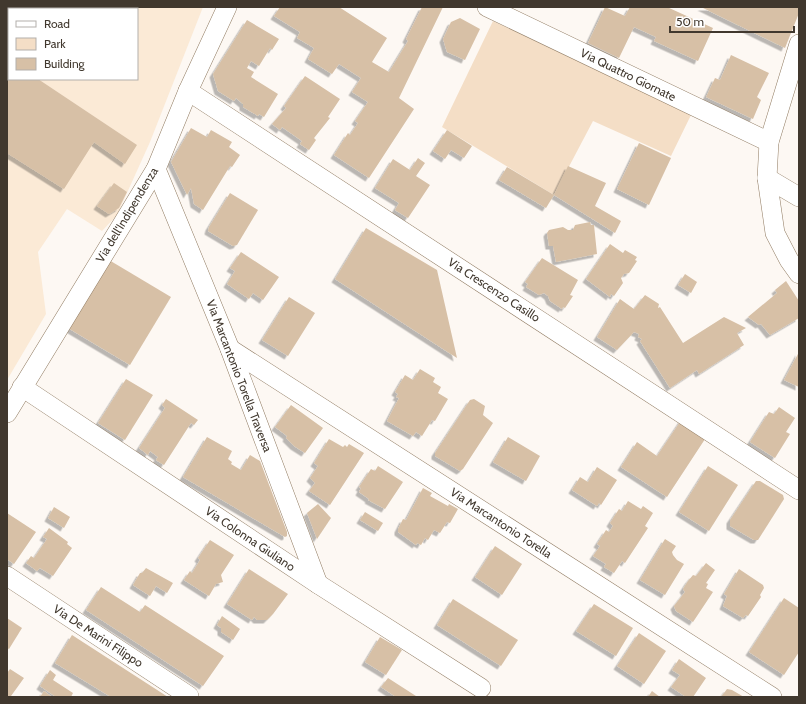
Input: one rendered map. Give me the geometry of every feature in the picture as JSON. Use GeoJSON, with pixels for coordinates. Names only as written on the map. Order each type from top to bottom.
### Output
{"type":"FeatureCollection","features":[{"type":"Feature","properties":{"kind":"street","name":"Via dell'Indipendenza"},"geometry":{"type":"LineString","coordinates":[[7,413],[156,169],[188,91],[227,7]]}},
{"type":"Feature","properties":{"kind":"street","name":"Via Quattro Giornate"},"geometry":{"type":"LineString","coordinates":[[487,7],[769,142]]}},
{"type":"Feature","properties":{"kind":"street"},"geometry":{"type":"LineString","coordinates":[[799,44],[796,64],[769,142],[767,178],[775,233],[789,260],[799,274]]}},
{"type":"Feature","properties":{"kind":"street","name":"Via Crescenzo Casillo"},"geometry":{"type":"LineString","coordinates":[[188,91],[799,490]]}},
{"type":"Feature","properties":{"kind":"street","name":"Via Marcantonio Torella Traversa"},"geometry":{"type":"LineString","coordinates":[[156,169],[230,348],[318,584]]}},
{"type":"Feature","properties":{"kind":"street"},"geometry":{"type":"LineString","coordinates":[[767,178],[799,197]]}},
{"type":"Feature","properties":{"kind":"street","name":"Via Marcantonio Torella"},"geometry":{"type":"LineString","coordinates":[[230,348],[772,697]]}},
{"type":"Feature","properties":{"kind":"street","name":"Via Colonna Giuliano"},"geometry":{"type":"LineString","coordinates":[[22,387],[318,584],[481,688]]}},
{"type":"Feature","properties":{"kind":"street","name":"Via De Marini Filippo"},"geometry":{"type":"LineString","coordinates":[[7,576],[189,696]]}},
{"type":"Feature","properties":{"kind":"shaded area"},"geometry":{"type":"Polygon","coordinates":[[[7,7],[203,7],[150,142],[117,215],[102,231],[67,209],[38,252],[46,314],[7,380],[7,7]]]}},
{"type":"Feature","properties":{"kind":"green space"},"geometry":{"type":"Polygon","coordinates":[[[493,21],[691,115],[671,156],[593,121],[554,195],[442,127],[493,21]]]}},
{"type":"Feature","properties":{"kind":"building"},"geometry":{"type":"Polygon","coordinates":[[[280,7],[339,7],[387,38],[372,62],[389,72],[408,41],[406,39],[422,7],[443,7],[399,98],[414,109],[369,178],[334,155],[348,133],[350,135],[358,123],[355,121],[368,102],[352,92],[361,78],[339,64],[332,74],[308,59],[314,48],[297,38],[300,32],[274,16],[280,7]]]}},
{"type":"Feature","properties":{"kind":"building"},"geometry":{"type":"Polygon","coordinates":[[[605,7],[625,16],[630,7],[667,7],[713,28],[698,61],[654,41],[656,37],[634,27],[619,58],[588,43],[605,7]]]}},
{"type":"Feature","properties":{"kind":"building"},"geometry":{"type":"Polygon","coordinates":[[[701,7],[799,7],[799,13],[785,48],[701,7]]]}},
{"type":"Feature","properties":{"kind":"building"},"geometry":{"type":"Polygon","coordinates":[[[460,18],[480,29],[465,60],[447,52],[443,39],[451,22],[460,18]]]}},
{"type":"Feature","properties":{"kind":"building"},"geometry":{"type":"Polygon","coordinates":[[[247,20],[279,39],[272,50],[270,48],[259,66],[251,61],[247,68],[254,72],[251,77],[278,94],[264,117],[259,114],[258,116],[243,107],[243,104],[236,98],[234,101],[218,91],[213,74],[247,20]]]}},
{"type":"Feature","properties":{"kind":"building"},"geometry":{"type":"Polygon","coordinates":[[[731,55],[769,73],[757,97],[761,100],[753,119],[706,97],[715,78],[720,80],[731,55]]]}},
{"type":"Feature","properties":{"kind":"building"},"geometry":{"type":"Polygon","coordinates":[[[7,59],[8,80],[40,80],[137,145],[125,164],[94,142],[64,189],[7,153],[7,59]]]}},
{"type":"Feature","properties":{"kind":"building"},"geometry":{"type":"Polygon","coordinates":[[[305,76],[340,99],[328,117],[330,118],[314,138],[316,140],[309,150],[300,144],[302,141],[282,127],[280,130],[272,124],[286,108],[284,106],[305,76]]]}},
{"type":"Feature","properties":{"kind":"building"},"geometry":{"type":"Polygon","coordinates":[[[191,128],[207,137],[211,130],[232,142],[229,147],[240,155],[232,167],[230,166],[203,210],[194,204],[191,188],[187,195],[171,162],[191,128]]]}},
{"type":"Feature","properties":{"kind":"building"},"geometry":{"type":"Polygon","coordinates":[[[447,130],[472,146],[464,158],[451,150],[445,159],[433,151],[447,130]]]}},
{"type":"Feature","properties":{"kind":"building"},"geometry":{"type":"Polygon","coordinates":[[[639,143],[671,158],[649,205],[617,189],[639,143]]]}},
{"type":"Feature","properties":{"kind":"building"},"geometry":{"type":"Polygon","coordinates":[[[418,158],[425,163],[416,176],[430,185],[408,218],[395,210],[399,203],[375,188],[393,159],[410,170],[418,158]]]}},
{"type":"Feature","properties":{"kind":"building"},"geometry":{"type":"Polygon","coordinates":[[[568,166],[606,183],[595,206],[621,221],[615,233],[554,195],[568,166]]]}},
{"type":"Feature","properties":{"kind":"building"},"geometry":{"type":"Polygon","coordinates":[[[507,167],[554,195],[546,208],[499,180],[507,167]]]}},
{"type":"Feature","properties":{"kind":"building"},"geometry":{"type":"Polygon","coordinates":[[[114,183],[127,192],[119,208],[109,214],[97,206],[114,183]]]}},
{"type":"Feature","properties":{"kind":"building"},"geometry":{"type":"Polygon","coordinates":[[[230,193],[258,210],[237,245],[233,246],[208,231],[230,193]]]}},
{"type":"Feature","properties":{"kind":"building"},"geometry":{"type":"Polygon","coordinates":[[[590,222],[591,225],[594,225],[597,254],[556,262],[553,246],[549,246],[547,233],[549,230],[563,227],[568,230],[573,230],[575,225],[590,222]]]}},
{"type":"Feature","properties":{"kind":"building"},"geometry":{"type":"Polygon","coordinates":[[[366,228],[437,270],[457,358],[335,279],[366,228]]]}},
{"type":"Feature","properties":{"kind":"building"},"geometry":{"type":"Polygon","coordinates":[[[610,244],[623,253],[625,250],[637,257],[635,260],[637,261],[629,273],[624,274],[621,278],[623,283],[614,296],[611,294],[610,297],[586,279],[610,244]]]}},
{"type":"Feature","properties":{"kind":"building"},"geometry":{"type":"Polygon","coordinates":[[[241,252],[279,277],[263,300],[253,293],[249,299],[227,284],[235,271],[230,268],[241,252]]]}},
{"type":"Feature","properties":{"kind":"building"},"geometry":{"type":"Polygon","coordinates":[[[542,258],[578,280],[570,295],[573,296],[565,308],[563,307],[562,309],[550,301],[548,296],[544,293],[539,295],[526,287],[528,284],[525,282],[542,258]]]}},
{"type":"Feature","properties":{"kind":"building"},"geometry":{"type":"Polygon","coordinates":[[[109,260],[171,297],[130,365],[68,328],[109,260]]]}},
{"type":"Feature","properties":{"kind":"building"},"geometry":{"type":"Polygon","coordinates":[[[685,274],[697,282],[691,293],[678,285],[685,274]]]}},
{"type":"Feature","properties":{"kind":"building"},"geometry":{"type":"Polygon","coordinates":[[[786,281],[799,301],[799,318],[770,335],[761,324],[759,325],[748,317],[777,293],[775,290],[786,281]]]}},
{"type":"Feature","properties":{"kind":"building"},"geometry":{"type":"Polygon","coordinates":[[[645,295],[659,304],[658,308],[660,307],[683,343],[724,317],[746,328],[737,333],[744,345],[699,374],[697,370],[670,388],[640,341],[642,339],[638,337],[639,334],[634,332],[617,350],[597,337],[620,299],[634,309],[645,295]]]}},
{"type":"Feature","properties":{"kind":"building"},"geometry":{"type":"Polygon","coordinates":[[[289,297],[315,313],[288,356],[262,340],[289,297]]]}},
{"type":"Feature","properties":{"kind":"building"},"geometry":{"type":"Polygon","coordinates":[[[799,352],[799,387],[784,380],[799,352]]]}},
{"type":"Feature","properties":{"kind":"building"},"geometry":{"type":"Polygon","coordinates":[[[420,369],[435,378],[433,382],[441,387],[438,393],[448,399],[435,421],[432,420],[422,436],[416,432],[413,436],[387,421],[399,398],[396,397],[398,394],[395,392],[405,375],[413,380],[420,369]]]}},
{"type":"Feature","properties":{"kind":"building"},"geometry":{"type":"Polygon","coordinates":[[[126,379],[153,395],[125,440],[98,423],[126,379]]]}},
{"type":"Feature","properties":{"kind":"building"},"geometry":{"type":"Polygon","coordinates":[[[166,399],[198,420],[194,425],[191,423],[164,465],[156,460],[158,457],[150,451],[148,455],[139,448],[165,408],[162,405],[166,399]]]}},
{"type":"Feature","properties":{"kind":"building"},"geometry":{"type":"Polygon","coordinates":[[[474,399],[485,406],[483,415],[493,423],[463,469],[460,471],[435,456],[435,453],[470,400],[474,399]]]}},
{"type":"Feature","properties":{"kind":"building"},"geometry":{"type":"Polygon","coordinates":[[[291,405],[323,428],[305,453],[294,446],[286,438],[287,436],[275,427],[291,405]]]}},
{"type":"Feature","properties":{"kind":"building"},"geometry":{"type":"Polygon","coordinates":[[[779,407],[795,418],[786,432],[790,434],[775,458],[750,442],[769,412],[774,414],[779,407]]]}},
{"type":"Feature","properties":{"kind":"building"},"geometry":{"type":"Polygon","coordinates":[[[682,419],[707,436],[667,497],[621,467],[637,442],[657,456],[682,419]]]}},
{"type":"Feature","properties":{"kind":"building"},"geometry":{"type":"Polygon","coordinates":[[[207,437],[232,451],[228,459],[232,462],[231,464],[241,470],[250,455],[260,461],[287,532],[287,536],[285,537],[183,477],[207,437]]]}},
{"type":"Feature","properties":{"kind":"building"},"geometry":{"type":"Polygon","coordinates":[[[508,437],[540,456],[526,481],[493,462],[508,437]]]}},
{"type":"Feature","properties":{"kind":"building"},"geometry":{"type":"Polygon","coordinates":[[[329,439],[343,447],[345,445],[347,447],[349,444],[364,453],[330,505],[309,491],[315,483],[310,478],[318,466],[314,463],[329,439]]]}},
{"type":"Feature","properties":{"kind":"building"},"geometry":{"type":"Polygon","coordinates":[[[378,466],[403,482],[385,509],[368,500],[369,499],[359,492],[361,488],[359,487],[371,469],[375,471],[378,466]]]}},
{"type":"Feature","properties":{"kind":"building"},"geometry":{"type":"Polygon","coordinates":[[[708,466],[738,485],[709,531],[679,512],[708,466]]]}},
{"type":"Feature","properties":{"kind":"building"},"geometry":{"type":"Polygon","coordinates":[[[597,467],[617,480],[601,505],[599,503],[597,506],[572,490],[580,477],[588,482],[597,467]]]}},
{"type":"Feature","properties":{"kind":"building"},"geometry":{"type":"Polygon","coordinates":[[[756,481],[760,481],[783,495],[784,499],[758,540],[754,540],[730,526],[730,520],[756,481]]]}},
{"type":"Feature","properties":{"kind":"building"},"geometry":{"type":"Polygon","coordinates":[[[423,488],[432,493],[430,496],[448,506],[449,504],[458,509],[450,523],[447,522],[440,533],[434,530],[428,540],[425,538],[421,545],[417,543],[416,545],[398,532],[398,529],[403,519],[406,520],[423,488]]]}},
{"type":"Feature","properties":{"kind":"building"},"geometry":{"type":"Polygon","coordinates":[[[628,501],[641,509],[643,506],[653,513],[645,526],[648,528],[625,563],[622,561],[614,573],[604,567],[606,564],[593,556],[600,546],[597,544],[606,530],[609,532],[613,526],[610,523],[619,509],[622,511],[628,501]]]}},
{"type":"Feature","properties":{"kind":"building"},"geometry":{"type":"Polygon","coordinates":[[[318,504],[331,518],[317,539],[307,513],[318,504]]]}},
{"type":"Feature","properties":{"kind":"building"},"geometry":{"type":"Polygon","coordinates":[[[54,507],[70,517],[64,528],[48,518],[54,507]]]}},
{"type":"Feature","properties":{"kind":"building"},"geometry":{"type":"Polygon","coordinates":[[[365,512],[383,523],[378,531],[360,520],[365,512]]]}},
{"type":"Feature","properties":{"kind":"building"},"geometry":{"type":"Polygon","coordinates":[[[7,513],[36,532],[14,564],[7,559],[7,513]]]}},
{"type":"Feature","properties":{"kind":"building"},"geometry":{"type":"Polygon","coordinates":[[[49,528],[68,542],[67,544],[72,548],[53,576],[40,568],[37,571],[26,563],[31,556],[34,558],[47,539],[43,537],[49,528]]]}},
{"type":"Feature","properties":{"kind":"building"},"geometry":{"type":"Polygon","coordinates":[[[665,539],[676,546],[672,552],[673,555],[677,560],[684,564],[665,595],[640,580],[665,539]]]}},
{"type":"Feature","properties":{"kind":"building"},"geometry":{"type":"Polygon","coordinates":[[[210,540],[234,555],[221,575],[223,582],[216,584],[209,596],[184,580],[190,571],[192,573],[200,560],[198,558],[210,540]]]}},
{"type":"Feature","properties":{"kind":"building"},"geometry":{"type":"Polygon","coordinates":[[[495,546],[522,564],[502,595],[475,577],[495,546]]]}},
{"type":"Feature","properties":{"kind":"building"},"geometry":{"type":"Polygon","coordinates":[[[706,563],[715,570],[706,583],[708,584],[706,588],[713,592],[693,622],[676,611],[674,606],[685,592],[683,589],[688,581],[693,575],[696,576],[706,563]]]}},
{"type":"Feature","properties":{"kind":"building"},"geometry":{"type":"Polygon","coordinates":[[[146,568],[173,583],[167,593],[156,586],[150,596],[133,585],[140,573],[142,573],[146,568]]]}},
{"type":"Feature","properties":{"kind":"building"},"geometry":{"type":"Polygon","coordinates":[[[249,569],[288,594],[267,620],[257,620],[254,617],[252,620],[227,604],[249,569]]]}},
{"type":"Feature","properties":{"kind":"building"},"geometry":{"type":"Polygon","coordinates":[[[739,569],[763,585],[764,588],[760,595],[761,597],[748,616],[746,615],[743,618],[723,606],[727,596],[724,594],[739,569]]]}},
{"type":"Feature","properties":{"kind":"building"},"geometry":{"type":"Polygon","coordinates":[[[101,587],[140,612],[145,605],[224,656],[203,686],[86,610],[101,587]]]}},
{"type":"Feature","properties":{"kind":"building"},"geometry":{"type":"Polygon","coordinates":[[[784,598],[799,608],[799,652],[784,675],[749,652],[784,598]]]}},
{"type":"Feature","properties":{"kind":"building"},"geometry":{"type":"Polygon","coordinates":[[[453,599],[518,640],[501,666],[437,625],[453,599]]]}},
{"type":"Feature","properties":{"kind":"building"},"geometry":{"type":"Polygon","coordinates":[[[594,604],[633,628],[616,656],[576,631],[594,604]]]}},
{"type":"Feature","properties":{"kind":"building"},"geometry":{"type":"Polygon","coordinates":[[[222,616],[240,629],[233,640],[221,632],[221,628],[217,625],[222,616]]]}},
{"type":"Feature","properties":{"kind":"building"},"geometry":{"type":"Polygon","coordinates":[[[7,618],[22,628],[9,649],[7,648],[7,618]]]}},
{"type":"Feature","properties":{"kind":"building"},"geometry":{"type":"Polygon","coordinates":[[[639,633],[666,651],[644,684],[617,666],[639,633]]]}},
{"type":"Feature","properties":{"kind":"building"},"geometry":{"type":"Polygon","coordinates":[[[72,635],[168,697],[111,697],[55,663],[72,635]]]}},
{"type":"Feature","properties":{"kind":"building"},"geometry":{"type":"Polygon","coordinates":[[[380,637],[402,650],[386,675],[365,662],[380,637]]]}},
{"type":"Feature","properties":{"kind":"building"},"geometry":{"type":"Polygon","coordinates":[[[679,659],[706,678],[693,697],[686,697],[671,687],[680,675],[672,670],[679,659]]]}},
{"type":"Feature","properties":{"kind":"building"},"geometry":{"type":"Polygon","coordinates":[[[10,669],[24,678],[11,696],[12,697],[7,697],[7,673],[10,669]]]}},
{"type":"Feature","properties":{"kind":"building"},"geometry":{"type":"Polygon","coordinates":[[[50,670],[56,675],[53,680],[73,693],[71,697],[56,697],[40,686],[50,670]]]}},
{"type":"Feature","properties":{"kind":"building"},"geometry":{"type":"Polygon","coordinates":[[[388,678],[416,696],[396,697],[381,687],[388,678]]]}},
{"type":"Feature","properties":{"kind":"building"},"geometry":{"type":"Polygon","coordinates":[[[727,689],[732,690],[744,697],[721,697],[727,689]]]}},
{"type":"Feature","properties":{"kind":"building"},"geometry":{"type":"Polygon","coordinates":[[[44,691],[52,697],[40,697],[44,691]]]}},
{"type":"Feature","properties":{"kind":"building"},"geometry":{"type":"Polygon","coordinates":[[[652,691],[660,697],[648,697],[652,691]]]}}]}
